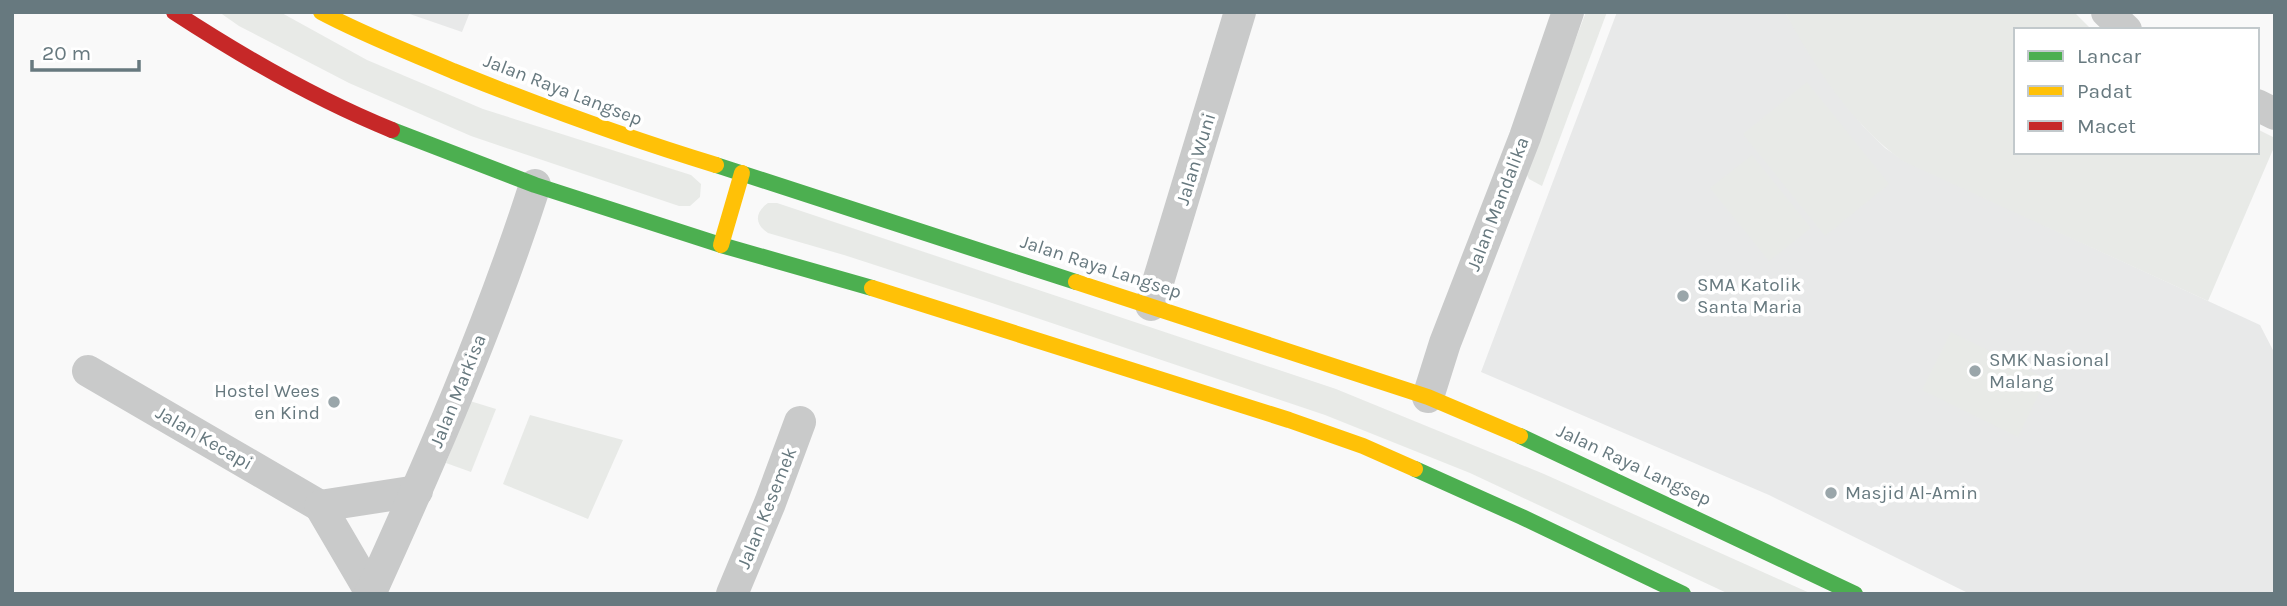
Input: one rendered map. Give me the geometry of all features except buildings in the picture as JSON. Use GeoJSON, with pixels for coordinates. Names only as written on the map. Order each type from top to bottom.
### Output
{"type":"FeatureCollection","features":[{"type":"Feature","properties":{"kind":"main road"},"geometry":{"type":"LineString","coordinates":[[174,12],[269,70],[373,122],[535,185],[721,245],[861,284],[1363,446],[1684,594]]}},
{"type":"Feature","properties":{"kind":"main road","name":"Jalan Raya Langsep"},"geometry":{"type":"LineString","coordinates":[[321,12],[359,32],[627,138],[1428,397],[1564,456],[1855,594]]}},
{"type":"Feature","properties":{"kind":"main road"},"geometry":{"type":"LineString","coordinates":[[721,245],[742,173]]}},
{"type":"Feature","properties":{"kind":"street","name":"Jalan Wuni"},"geometry":{"type":"LineString","coordinates":[[1150,305],[1240,12]]}},
{"type":"Feature","properties":{"kind":"street","name":"Jalan Mandalika"},"geometry":{"type":"LineString","coordinates":[[1428,397],[1445,342],[1525,137],[1568,12]]}},
{"type":"Feature","properties":{"kind":"street"},"geometry":{"type":"LineString","coordinates":[[2107,12],[2124,28]]}},
{"type":"Feature","properties":{"kind":"street"},"geometry":{"type":"LineString","coordinates":[[2259,106],[2275,114]]}},
{"type":"Feature","properties":{"kind":"street","name":"Jalan Markisa"},"geometry":{"type":"LineString","coordinates":[[370,593],[416,491],[487,320],[535,185]]}},
{"type":"Feature","properties":{"kind":"street","name":"Jalan Kecapi"},"geometry":{"type":"LineString","coordinates":[[88,371],[320,506],[370,593]]}},
{"type":"Feature","properties":{"kind":"street","name":"Jalan Kesemek"},"geometry":{"type":"LineString","coordinates":[[732,594],[800,422]]}},
{"type":"Feature","properties":{"kind":"street"},"geometry":{"type":"LineString","coordinates":[[320,506],[416,491]]}},
{"type":"Feature","properties":{"kind":"shaded area"},"geometry":{"type":"Polygon","coordinates":[[[219,12],[280,12],[367,60],[483,109],[691,175],[701,184],[700,197],[690,206],[679,206],[471,136],[349,83],[239,26],[219,12]]]}},
{"type":"Feature","properties":{"kind":"shaded area"},"geometry":{"type":"Polygon","coordinates":[[[404,12],[470,12],[462,32],[404,12]]]}},
{"type":"Feature","properties":{"kind":"shaded area"},"geometry":{"type":"Polygon","coordinates":[[[1586,12],[1607,12],[1542,186],[1529,179],[1525,171],[1586,12]]]}},
{"type":"Feature","properties":{"kind":"shaded area"},"geometry":{"type":"Polygon","coordinates":[[[1617,12],[1785,12],[1827,80],[1863,126],[1885,148],[1903,160],[2260,325],[2275,354],[2275,594],[1970,594],[1769,495],[1481,372],[1617,12]]]}},
{"type":"Feature","properties":{"kind":"shaded area"},"geometry":{"type":"Polygon","coordinates":[[[1785,12],[2074,12],[2090,28],[2014,28],[2014,154],[2259,154],[2259,130],[2275,138],[2275,145],[2208,301],[1903,161],[1867,130],[1851,112],[1809,53],[1785,12]]]}},
{"type":"Feature","properties":{"kind":"shaded area"},"geometry":{"type":"Polygon","coordinates":[[[1807,82],[1889,184],[1825,236],[1743,134],[1807,82]]]}},
{"type":"Feature","properties":{"kind":"shaded area"},"geometry":{"type":"Polygon","coordinates":[[[1752,155],[1811,228],[1769,261],[1710,188],[1752,155]]]}},
{"type":"Feature","properties":{"kind":"shaded area"},"geometry":{"type":"Polygon","coordinates":[[[768,203],[777,203],[1336,389],[1544,474],[1812,594],[1729,594],[1470,473],[1325,415],[989,302],[768,233],[760,226],[758,218],[768,203]]]}},
{"type":"Feature","properties":{"kind":"shaded area"},"geometry":{"type":"Polygon","coordinates":[[[1951,332],[2046,379],[2018,437],[1922,390],[1951,332]]]}},
{"type":"Feature","properties":{"kind":"shaded area"},"geometry":{"type":"Polygon","coordinates":[[[470,401],[496,409],[471,472],[446,463],[470,401]]]}},
{"type":"Feature","properties":{"kind":"shaded area"},"geometry":{"type":"Polygon","coordinates":[[[530,415],[623,440],[588,519],[503,484],[530,415]]]}},
{"type":"Feature","properties":{"kind":"traffic: fast"},"geometry":{"type":"LineString","coordinates":[[392,130],[535,185],[721,245],[872,288]]}},
{"type":"Feature","properties":{"kind":"traffic: fast"},"geometry":{"type":"LineString","coordinates":[[716,165],[1076,282]]}},
{"type":"Feature","properties":{"kind":"traffic: fast"},"geometry":{"type":"LineString","coordinates":[[1520,436],[1855,594]]}},
{"type":"Feature","properties":{"kind":"traffic: fast"},"geometry":{"type":"LineString","coordinates":[[1415,469],[1683,594]]}},
{"type":"Feature","properties":{"kind":"traffic: slow"},"geometry":{"type":"LineString","coordinates":[[321,12],[387,43],[518,97],[716,165]]}},
{"type":"Feature","properties":{"kind":"traffic: slow"},"geometry":{"type":"LineString","coordinates":[[721,245],[742,173]]}},
{"type":"Feature","properties":{"kind":"traffic: slow"},"geometry":{"type":"LineString","coordinates":[[1076,282],[1428,397],[1520,436]]}},
{"type":"Feature","properties":{"kind":"traffic: slow"},"geometry":{"type":"LineString","coordinates":[[872,288],[1289,420],[1363,446],[1415,469]]}},
{"type":"Feature","properties":{"kind":"traffic: jam"},"geometry":{"type":"LineString","coordinates":[[174,12],[280,76],[335,105],[392,130]]}},
{"type":"Feature","properties":{"kind":"place","name":"SMA Katolik Santa Maria"},"geometry":{"type":"Point","coordinates":[1683,296]}},
{"type":"Feature","properties":{"kind":"place","name":"SMK Nasional Malang"},"geometry":{"type":"Point","coordinates":[1975,371]}},
{"type":"Feature","properties":{"kind":"place","name":"Hostel Wees en Kind"},"geometry":{"type":"Point","coordinates":[334,402]}},
{"type":"Feature","properties":{"kind":"place","name":"Masjid Al-Amin"},"geometry":{"type":"Point","coordinates":[1831,493]}}]}
